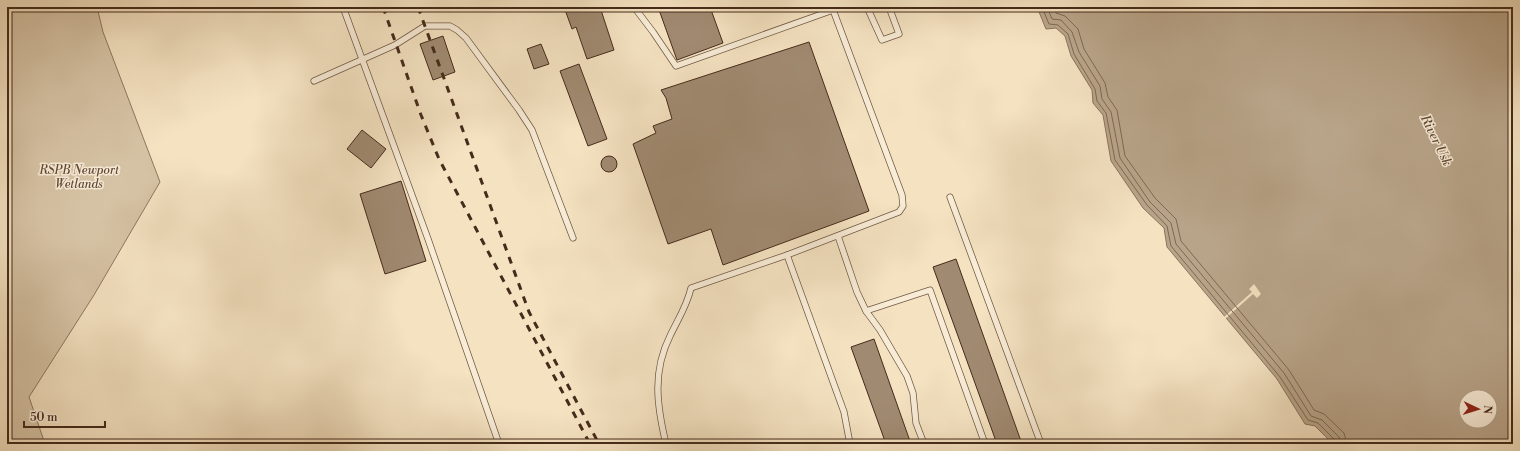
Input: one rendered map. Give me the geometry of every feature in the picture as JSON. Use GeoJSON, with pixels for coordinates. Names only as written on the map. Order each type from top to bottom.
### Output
{"type":"FeatureCollection","features":[{"type":"Feature","properties":{"kind":"lane"},"geometry":{"type":"LineString","coordinates":[[343,7],[428,239],[499,444]]}},
{"type":"Feature","properties":{"kind":"lane"},"geometry":{"type":"LineString","coordinates":[[634,7],[676,66],[832,8],[902,195],[903,206],[899,212],[788,256],[691,288],[688,304],[662,354],[657,373],[659,411],[666,444]]}},
{"type":"Feature","properties":{"kind":"lane"},"geometry":{"type":"LineString","coordinates":[[867,7],[882,40],[899,34],[889,7]]}},
{"type":"Feature","properties":{"kind":"lane"},"geometry":{"type":"LineString","coordinates":[[314,81],[396,45],[425,26],[442,25],[457,30],[466,38],[520,110],[532,130],[573,238]]}},
{"type":"Feature","properties":{"kind":"lane"},"geometry":{"type":"LineString","coordinates":[[950,197],[1041,444]]}},
{"type":"Feature","properties":{"kind":"lane"},"geometry":{"type":"LineString","coordinates":[[838,236],[857,292],[866,311],[880,330],[907,376],[913,393],[916,423],[924,444]]}},
{"type":"Feature","properties":{"kind":"lane"},"geometry":{"type":"LineString","coordinates":[[788,256],[844,412],[850,444]]}},
{"type":"Feature","properties":{"kind":"lane"},"geometry":{"type":"LineString","coordinates":[[866,311],[930,290],[985,444]]}},
{"type":"Feature","properties":{"kind":"green space","name":"RSPB Newport Wetlands"},"geometry":{"type":"Polygon","coordinates":[[[7,7],[97,7],[103,32],[160,182],[94,295],[29,397],[45,444],[7,444],[7,7]]]}},
{"type":"Feature","properties":{"kind":"water","name":"River Usk"},"geometry":{"type":"Polygon","coordinates":[[[1037,7],[1513,7],[1513,444],[1333,444],[1315,426],[1305,424],[1277,379],[1167,247],[1164,228],[1143,208],[1111,161],[1103,115],[1093,103],[1092,90],[1071,56],[1065,36],[1056,28],[1046,29],[1037,7]]]}},
{"type":"Feature","properties":{"kind":"pier"},"geometry":{"type":"Polygon","coordinates":[[[1254,284],[1261,294],[1257,298],[1253,294],[1225,319],[1224,317],[1252,292],[1249,289],[1254,284]]]}},
{"type":"Feature","properties":{"kind":"building"},"geometry":{"type":"Polygon","coordinates":[[[564,7],[600,7],[614,50],[587,59],[576,27],[572,29],[564,7]]]}},
{"type":"Feature","properties":{"kind":"building"},"geometry":{"type":"Polygon","coordinates":[[[658,7],[710,7],[723,43],[677,60],[658,7]]]}},
{"type":"Feature","properties":{"kind":"building"},"geometry":{"type":"Polygon","coordinates":[[[443,36],[455,72],[433,80],[420,44],[443,36]]]}},
{"type":"Feature","properties":{"kind":"building"},"geometry":{"type":"Polygon","coordinates":[[[809,42],[869,211],[723,265],[711,229],[668,244],[633,144],[656,133],[653,126],[672,119],[666,98],[661,90],[809,42]]]}},
{"type":"Feature","properties":{"kind":"building"},"geometry":{"type":"Polygon","coordinates":[[[541,44],[549,64],[534,69],[527,49],[541,44]]]}},
{"type":"Feature","properties":{"kind":"building"},"geometry":{"type":"Polygon","coordinates":[[[579,64],[607,139],[588,146],[560,71],[579,64]]]}},
{"type":"Feature","properties":{"kind":"building"},"geometry":{"type":"Polygon","coordinates":[[[362,130],[386,149],[371,168],[347,149],[362,130]]]}},
{"type":"Feature","properties":{"kind":"building"},"geometry":{"type":"Polygon","coordinates":[[[609,156],[616,161],[617,164],[612,171],[609,172],[602,167],[601,164],[606,157],[609,156]]]}},
{"type":"Feature","properties":{"kind":"building"},"geometry":{"type":"Polygon","coordinates":[[[401,181],[426,261],[385,274],[360,194],[401,181]]]}},
{"type":"Feature","properties":{"kind":"building"},"geometry":{"type":"Polygon","coordinates":[[[956,259],[1022,444],[997,444],[933,267],[956,259]]]}},
{"type":"Feature","properties":{"kind":"building"},"geometry":{"type":"Polygon","coordinates":[[[874,339],[911,444],[886,444],[851,347],[874,339]]]}},
{"type":"Feature","properties":{"kind":"railway"},"geometry":{"type":"LineString","coordinates":[[383,7],[421,115],[439,159],[590,444]]}},
{"type":"Feature","properties":{"kind":"railway"},"geometry":{"type":"LineString","coordinates":[[418,7],[529,312],[599,444]]}}]}
